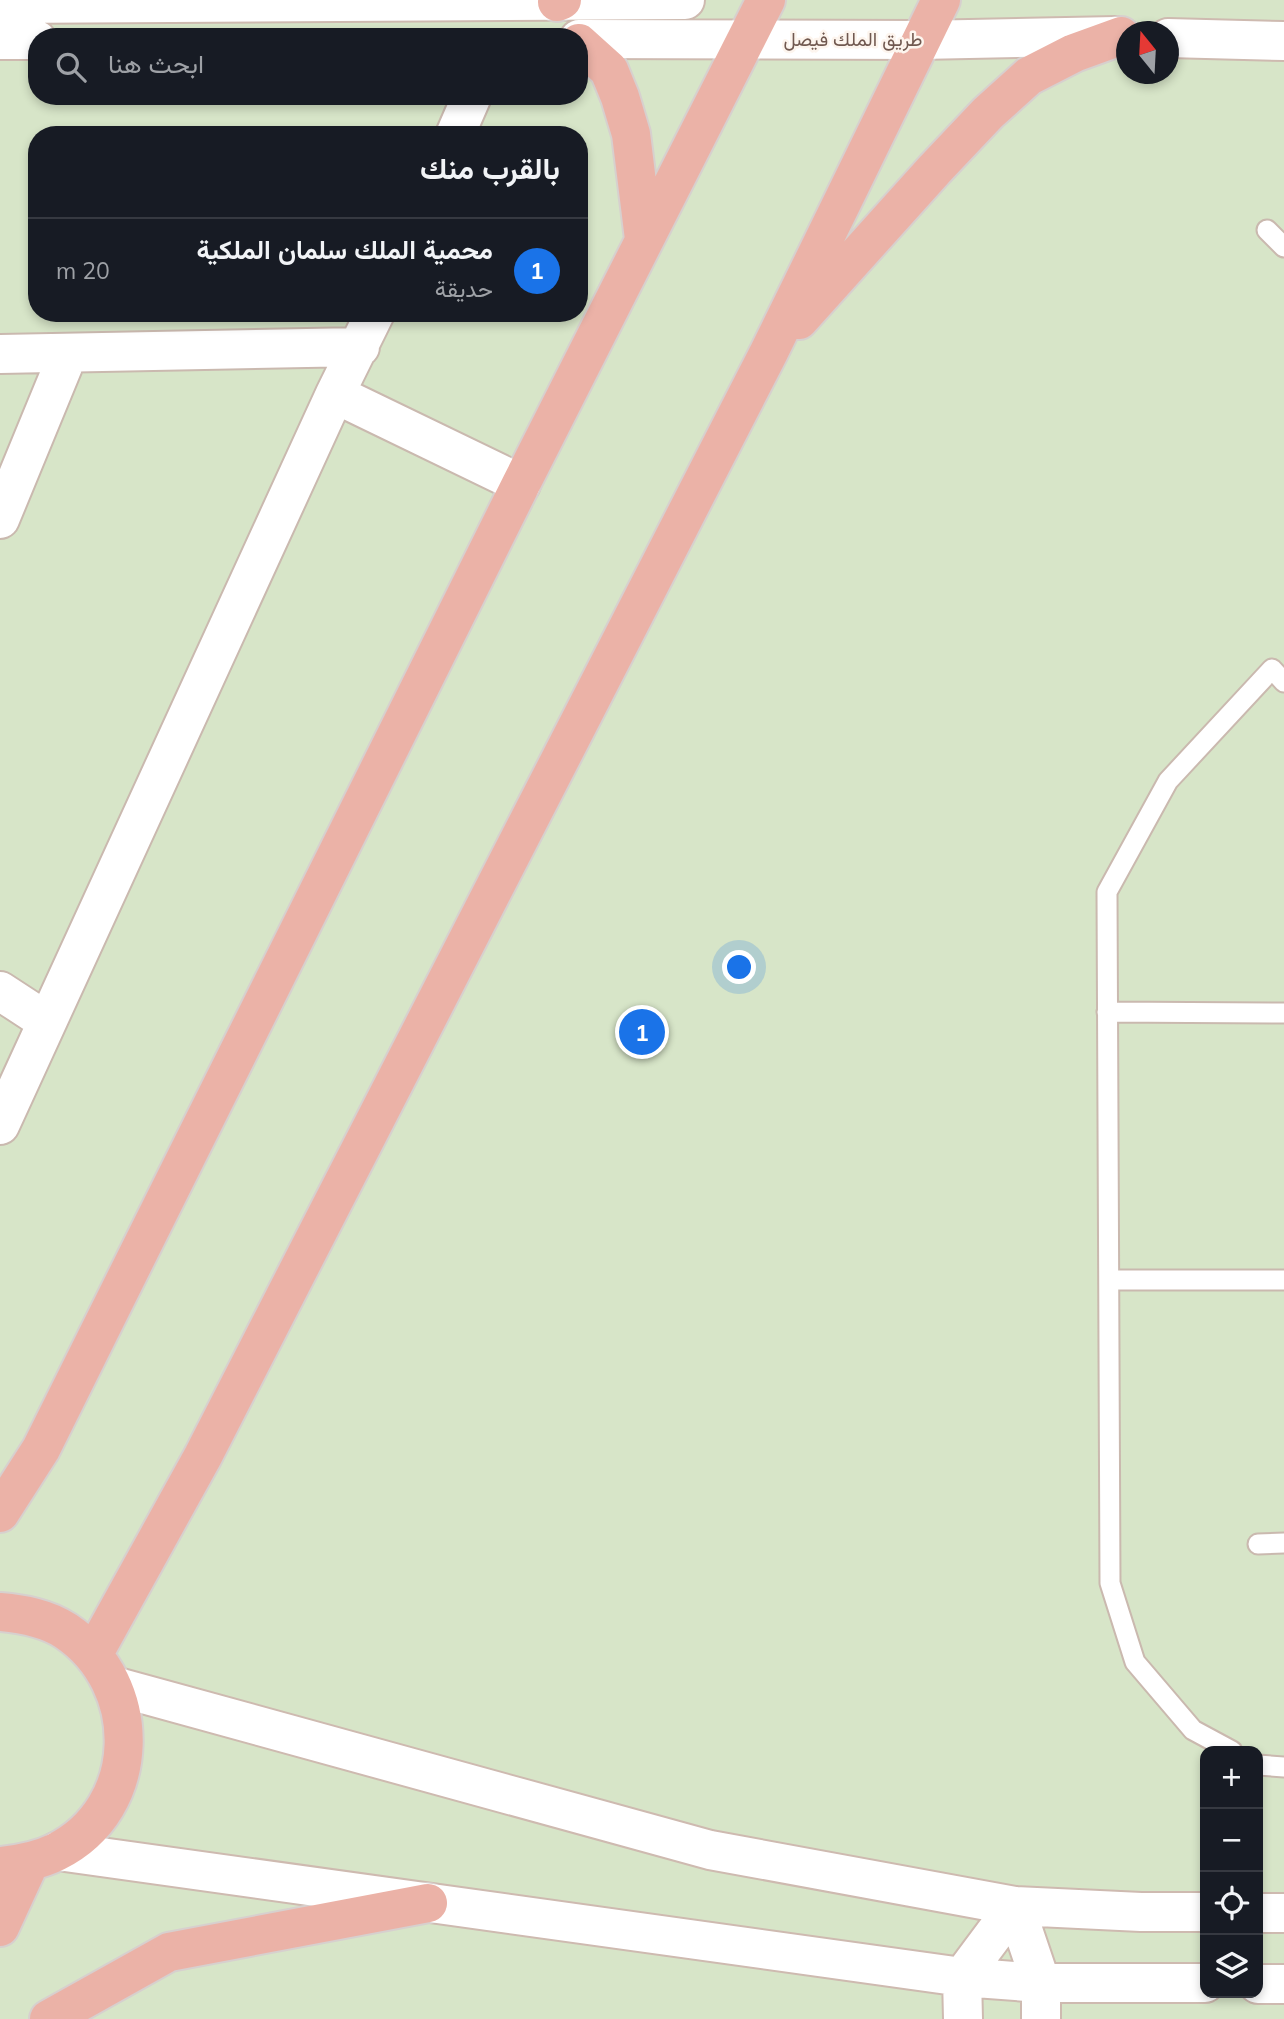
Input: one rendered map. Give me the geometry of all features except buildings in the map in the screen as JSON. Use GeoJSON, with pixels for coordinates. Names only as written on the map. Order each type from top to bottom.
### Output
{"type":"FeatureCollection","features":[{"type":"Feature","properties":{"kind":"highway"},"geometry":{"type":"LineString","coordinates":[[0,1514],[41,1449],[521,484],[766,0]]}},
{"type":"Feature","properties":{"kind":"highway"},"geometry":{"type":"LineString","coordinates":[[104,1670],[209,1443],[769,352],[941,0]]}},
{"type":"Feature","properties":{"kind":"highway"},"geometry":{"type":"LineString","coordinates":[[769,352],[988,113],[1029,76],[1074,53],[1116,39]]}},
{"type":"Feature","properties":{"kind":"highway"},"geometry":{"type":"LineString","coordinates":[[588,50],[609,70],[631,134],[644,239]]}},
{"type":"Feature","properties":{"kind":"highway"},"geometry":{"type":"LineString","coordinates":[[0,1612],[30,1615],[65,1630],[104,1670],[124,1722],[123,1760],[111,1797],[89,1828],[29,1860],[0,1927]]}},
{"type":"Feature","properties":{"kind":"highway"},"geometry":{"type":"LineString","coordinates":[[49,2019],[169,1952],[428,1903]]}},
{"type":"Feature","properties":{"kind":"street"},"geometry":{"type":"LineString","coordinates":[[0,4],[685,0]]}},
{"type":"Feature","properties":{"kind":"street","name":"طريق الملك فيصل"},"geometry":{"type":"LineString","coordinates":[[588,41],[747,38],[920,40],[1116,36]]}},
{"type":"Feature","properties":{"kind":"street"},"geometry":{"type":"LineString","coordinates":[[1179,37],[1284,41]]}},
{"type":"Feature","properties":{"kind":"street"},"geometry":{"type":"LineString","coordinates":[[0,40],[28,40]]}},
{"type":"Feature","properties":{"kind":"street"},"geometry":{"type":"LineString","coordinates":[[459,126],[468,105]]}},
{"type":"Feature","properties":{"kind":"street"},"geometry":{"type":"LineString","coordinates":[[0,354],[68,354],[368,330]]}},
{"type":"Feature","properties":{"kind":"street"},"geometry":{"type":"LineString","coordinates":[[0,1125],[335,394],[368,330]]}},
{"type":"Feature","properties":{"kind":"street"},"geometry":{"type":"LineString","coordinates":[[0,519],[68,354]]}},
{"type":"Feature","properties":{"kind":"street"},"geometry":{"type":"LineString","coordinates":[[335,394],[521,484]]}},
{"type":"Feature","properties":{"kind":"street"},"geometry":{"type":"LineString","coordinates":[[0,991],[46,1021]]}},
{"type":"Feature","properties":{"kind":"street"},"geometry":{"type":"LineString","coordinates":[[104,1670],[710,1850],[1014,1906],[1200,1912]]}},
{"type":"Feature","properties":{"kind":"street"},"geometry":{"type":"LineString","coordinates":[[29,1860],[428,1903],[962,1977],[1041,2001],[1200,1984]]}},
{"type":"Feature","properties":{"kind":"street"},"geometry":{"type":"LineString","coordinates":[[963,2019],[962,1977],[1014,1906]]}},
{"type":"Feature","properties":{"kind":"street"},"geometry":{"type":"LineString","coordinates":[[1014,1906],[1041,2001]]}},
{"type":"Feature","properties":{"kind":"street"},"geometry":{"type":"LineString","coordinates":[[1263,1913],[1284,1913]]}},
{"type":"Feature","properties":{"kind":"street"},"geometry":{"type":"LineString","coordinates":[[1263,1983],[1284,1984]]}},
{"type":"Feature","properties":{"kind":"lane"},"geometry":{"type":"LineString","coordinates":[[1267,230],[1284,247]]}},
{"type":"Feature","properties":{"kind":"lane"},"geometry":{"type":"LineString","coordinates":[[1223,1746],[1193,1730],[1135,1662],[1110,1583],[1107,891],[1168,781],[1280,670]]}},
{"type":"Feature","properties":{"kind":"lane"},"geometry":{"type":"LineString","coordinates":[[1107,1012],[1284,1013]]}},
{"type":"Feature","properties":{"kind":"lane"},"geometry":{"type":"LineString","coordinates":[[1109,1280],[1284,1280]]}},
{"type":"Feature","properties":{"kind":"lane"},"geometry":{"type":"LineString","coordinates":[[1258,1544],[1284,1543]]}},
{"type":"Feature","properties":{"kind":"lane"},"geometry":{"type":"LineString","coordinates":[[1263,1765],[1284,1767]]}},
{"type":"Feature","properties":{"kind":"green space"},"geometry":{"type":"Polygon","coordinates":[[[0,0],[1284,0],[1284,2019],[0,2019],[0,0]]]}},
{"type":"Feature","properties":{"kind":"place","name":"محمية الملك سلمان الملكية"},"geometry":{"type":"Point","coordinates":[642,1032]}}]}
